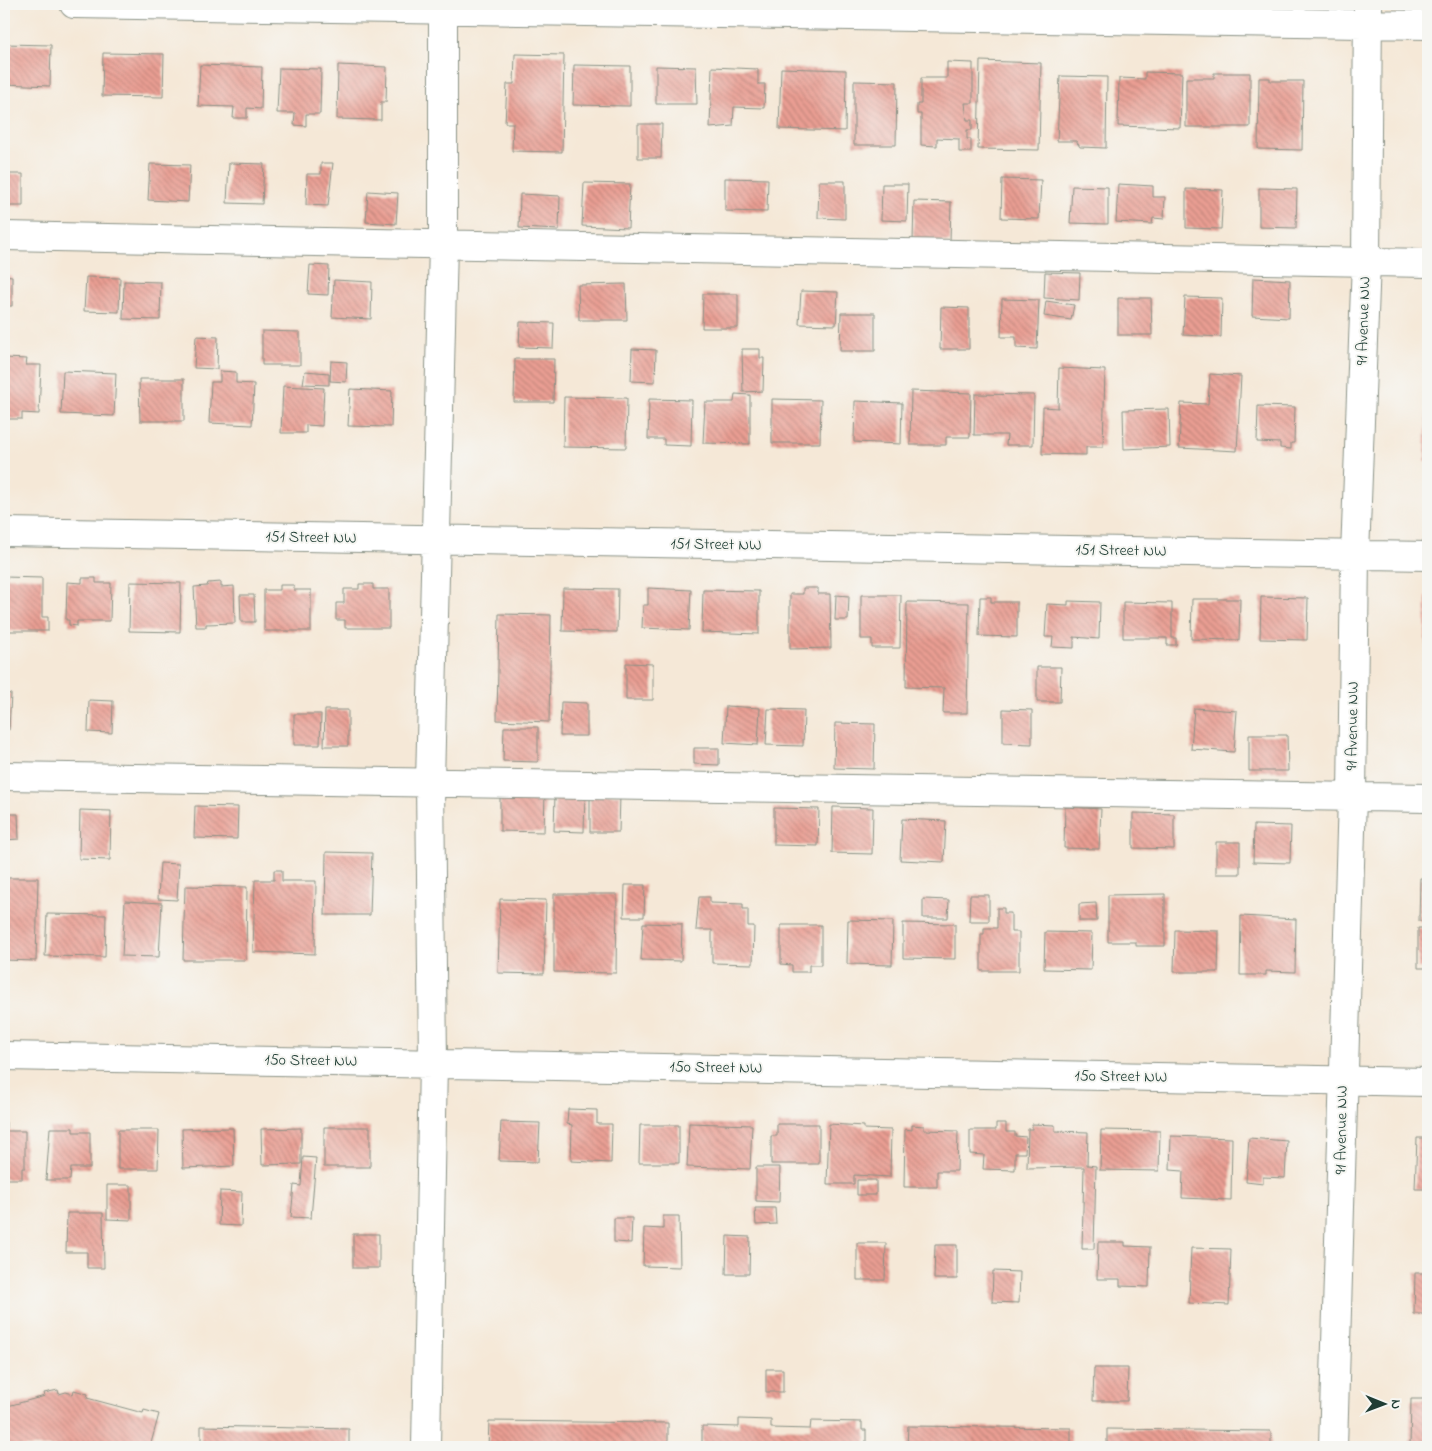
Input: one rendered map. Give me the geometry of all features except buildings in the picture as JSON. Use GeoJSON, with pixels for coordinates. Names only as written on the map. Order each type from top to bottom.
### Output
{"type":"FeatureCollection","features":[{"type":"Feature","properties":{"kind":"street"},"geometry":{"type":"LineString","coordinates":[[74,4],[1367,14],[1428,25]]}},
{"type":"Feature","properties":{"kind":"street"},"geometry":{"type":"LineString","coordinates":[[426,1447],[433,1062],[430,782],[434,541],[443,244],[443,7]]}},
{"type":"Feature","properties":{"kind":"street","name":"91 Avenue NW"},"geometry":{"type":"LineString","coordinates":[[1333,1447],[1352,796],[1355,555],[1366,261],[1367,14]]}},
{"type":"Feature","properties":{"kind":"street"},"geometry":{"type":"LineString","coordinates":[[4,236],[1428,262]]}},
{"type":"Feature","properties":{"kind":"street","name":"151 Street NW"},"geometry":{"type":"LineString","coordinates":[[4,532],[434,541],[1428,556]]}},
{"type":"Feature","properties":{"kind":"street"},"geometry":{"type":"LineString","coordinates":[[4,776],[1428,798]]}},
{"type":"Feature","properties":{"kind":"street","name":"150 Street NW"},"geometry":{"type":"LineString","coordinates":[[4,1056],[433,1062],[1343,1082],[1428,1082]]}}]}
